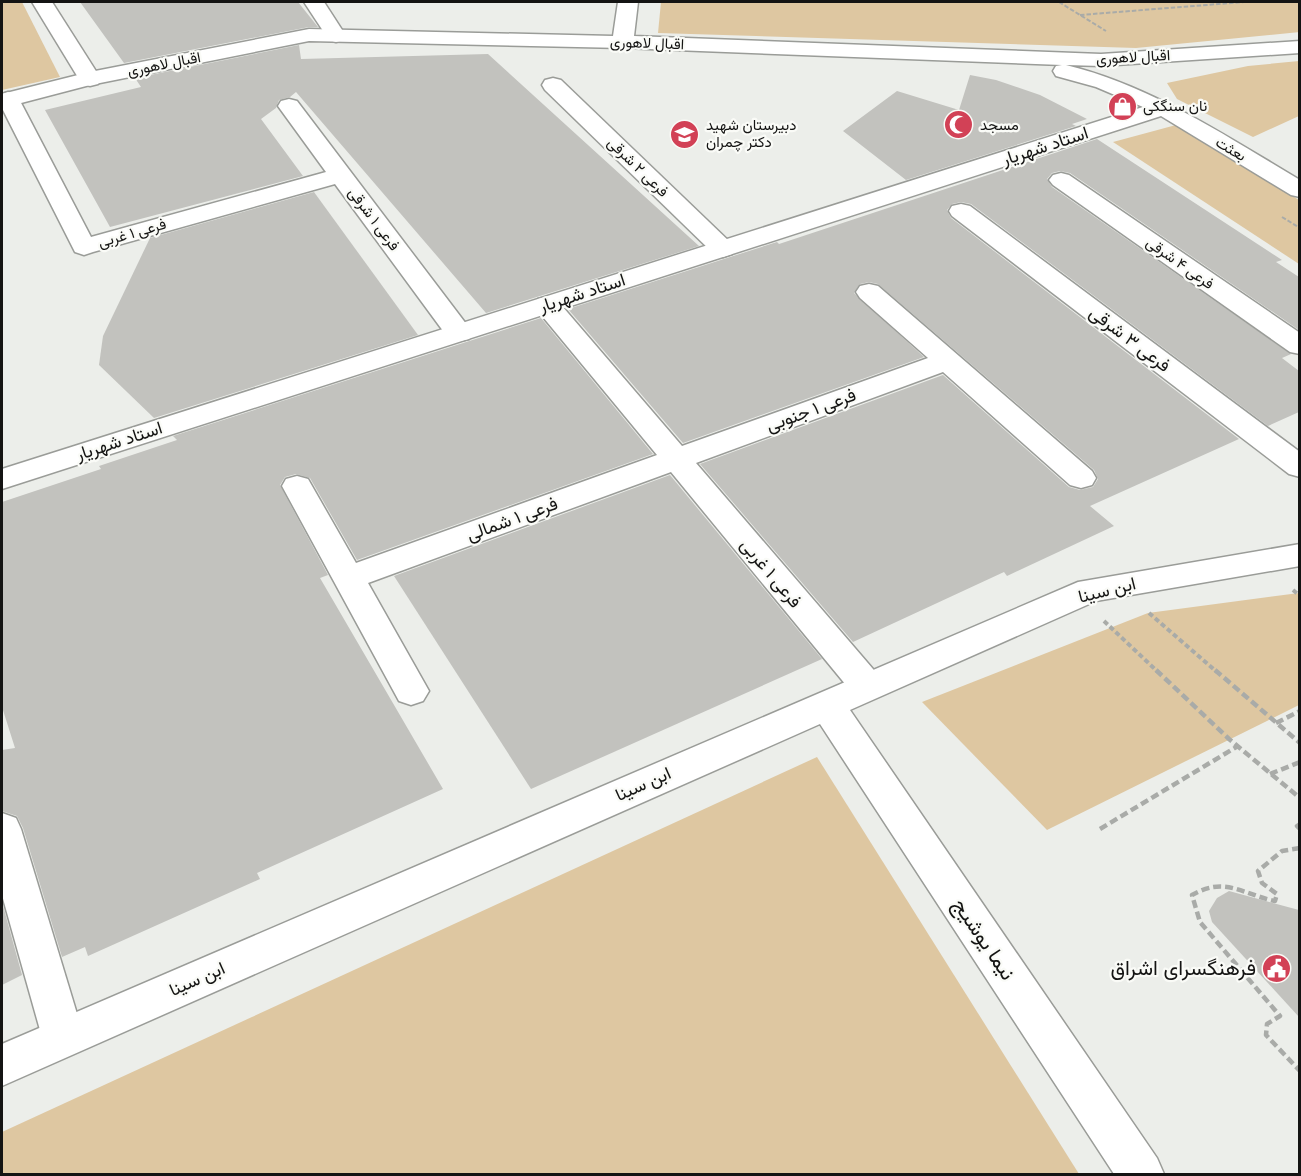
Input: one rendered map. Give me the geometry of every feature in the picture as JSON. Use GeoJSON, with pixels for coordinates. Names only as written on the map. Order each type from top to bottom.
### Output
{"type":"FeatureCollection","features":[{"type":"Feature","properties":{"kind":"street"},"geometry":{"type":"LineString","coordinates":[[42,2],[90,79]]}},
{"type":"Feature","properties":{"kind":"street"},"geometry":{"type":"LineString","coordinates":[[314,2],[336,36]]}},
{"type":"Feature","properties":{"kind":"street"},"geometry":{"type":"LineString","coordinates":[[623,42],[628,2]]}},
{"type":"Feature","properties":{"kind":"street","name":"اقبال لاهوری"},"geometry":{"type":"LineString","coordinates":[[5,100],[90,79],[309,35],[623,42],[1101,60],[1299,47]]}},
{"type":"Feature","properties":{"kind":"street"},"geometry":{"type":"LineString","coordinates":[[967,55],[1047,67],[1104,82],[1163,108]]}},
{"type":"Feature","properties":{"kind":"street"},"geometry":{"type":"LineString","coordinates":[[1163,108],[1145,85],[1147,72],[1182,55]]}},
{"type":"Feature","properties":{"kind":"street","name":"فرعی ۲ شرقی"},"geometry":{"type":"LineString","coordinates":[[554,85],[723,249]]}},
{"type":"Feature","properties":{"kind":"street","name":"فرعی ۱ غربی"},"geometry":{"type":"LineString","coordinates":[[5,100],[84,247],[340,175]]}},
{"type":"Feature","properties":{"kind":"street","name":"فرعی ۱ شرقی"},"geometry":{"type":"LineString","coordinates":[[289,106],[459,333]]}},
{"type":"Feature","properties":{"kind":"street","name":"بعثت"},"geometry":{"type":"LineString","coordinates":[[1163,108],[1299,190]]}},
{"type":"Feature","properties":{"kind":"street","name":"استاد شهریار"},"geometry":{"type":"LineString","coordinates":[[2,479],[1163,108]]}},
{"type":"Feature","properties":{"kind":"street","name":"فرعی ۴ شرقی"},"geometry":{"type":"LineString","coordinates":[[1061,180],[1299,346]]}},
{"type":"Feature","properties":{"kind":"street","name":"فرعی ۳ شرقی"},"geometry":{"type":"LineString","coordinates":[[961,211],[1299,467]]}},
{"type":"Feature","properties":{"kind":"street"},"geometry":{"type":"LineString","coordinates":[[868,292],[1081,478]]}},
{"type":"Feature","properties":{"kind":"street"},"geometry":{"type":"LineString","coordinates":[[547,304],[675,459]]}},
{"type":"Feature","properties":{"kind":"street","name":"فرعی ۱ جنوبی"},"geometry":{"type":"LineString","coordinates":[[675,459],[947,361]]}},
{"type":"Feature","properties":{"kind":"street","name":"فرعی ۱ غربی"},"geometry":{"type":"LineString","coordinates":[[675,459],[867,686]]}},
{"type":"Feature","properties":{"kind":"street","name":"فرعی ۱ شمالی"},"geometry":{"type":"LineString","coordinates":[[348,578],[675,459]]}},
{"type":"Feature","properties":{"kind":"street"},"geometry":{"type":"LineString","coordinates":[[297,486],[411,692]]}},
{"type":"Feature","properties":{"kind":"street","name":"ابن سینا"},"geometry":{"type":"LineString","coordinates":[[2,1065],[1078,595],[1117,585],[1299,555]]}},
{"type":"Feature","properties":{"kind":"street","name":"نیما یوشیج"},"geometry":{"type":"LineString","coordinates":[[826,704],[1141,1174]]}},
{"type":"Feature","properties":{"kind":"street"},"geometry":{"type":"LineString","coordinates":[[2,829],[63,1037]]}},
{"type":"Feature","properties":{"kind":"path"},"geometry":{"type":"LineString","coordinates":[[1059,2],[1106,31],[1110,39]]}},
{"type":"Feature","properties":{"kind":"path"},"geometry":{"type":"LineString","coordinates":[[1080,15],[1244,2]]}},
{"type":"Feature","properties":{"kind":"path"},"geometry":{"type":"LineString","coordinates":[[1117,585],[1299,743]]}},
{"type":"Feature","properties":{"kind":"path"},"geometry":{"type":"LineString","coordinates":[[1078,595],[1238,746],[1299,798]]}},
{"type":"Feature","properties":{"kind":"path"},"geometry":{"type":"LineString","coordinates":[[1276,723],[1299,711]]}},
{"type":"Feature","properties":{"kind":"path"},"geometry":{"type":"LineString","coordinates":[[1100,829],[1238,746]]}},
{"type":"Feature","properties":{"kind":"path"},"geometry":{"type":"LineString","coordinates":[[1270,774],[1299,762]]}},
{"type":"Feature","properties":{"kind":"path"},"geometry":{"type":"LineString","coordinates":[[1299,848],[1294,847],[1277,853],[1264,863],[1258,872],[1262,883],[1277,894],[1275,901],[1258,899],[1229,885],[1202,887],[1192,895],[1200,922],[1280,1016],[1267,1024],[1266,1035],[1299,1071]]}},
{"type":"Feature","properties":{"kind":"shaded area"},"geometry":{"type":"Polygon","coordinates":[[[2,2],[22,2],[60,77],[2,90],[2,2]]]}},
{"type":"Feature","properties":{"kind":"shaded area"},"geometry":{"type":"Polygon","coordinates":[[[661,2],[1299,2],[1300,32],[1136,48],[658,33],[661,2]]]}},
{"type":"Feature","properties":{"kind":"shaded area"},"geometry":{"type":"Polygon","coordinates":[[[1299,61],[1299,116],[1253,137],[1177,99],[1167,83],[1248,66],[1299,61]]]}},
{"type":"Feature","properties":{"kind":"shaded area"},"geometry":{"type":"Polygon","coordinates":[[[1176,125],[1299,200],[1299,264],[1113,142],[1176,125]]]}},
{"type":"Feature","properties":{"kind":"shaded area"},"geometry":{"type":"Polygon","coordinates":[[[1299,593],[1299,705],[1047,830],[922,702],[1148,613],[1299,593]]]}},
{"type":"Feature","properties":{"kind":"shaded area"},"geometry":{"type":"Polygon","coordinates":[[[817,757],[1079,1174],[2,1174],[2,1132],[817,757]]]}},
{"type":"Feature","properties":{"kind":"building"},"geometry":{"type":"Polygon","coordinates":[[[80,2],[298,2],[318,27],[124,63],[80,2]]]}},
{"type":"Feature","properties":{"kind":"building"},"geometry":{"type":"Polygon","coordinates":[[[299,45],[301,59],[488,54],[699,246],[486,313],[296,92],[290,97],[279,100],[276,108],[261,119],[303,176],[110,227],[45,110],[141,87],[135,78],[299,45]]]}},
{"type":"Feature","properties":{"kind":"building","name":"مسجد"},"geometry":{"type":"Polygon","coordinates":[[[970,75],[996,80],[1040,95],[1087,119],[1072,124],[1076,126],[906,180],[843,131],[897,91],[959,110],[970,75]]]}},
{"type":"Feature","properties":{"kind":"building"},"geometry":{"type":"Polygon","coordinates":[[[1097,139],[1282,260],[1276,262],[1299,277],[1299,330],[1070,173],[1060,171],[1052,173],[1047,179],[1052,187],[1291,354],[1282,358],[1299,371],[1299,412],[1268,426],[971,204],[961,202],[952,204],[947,210],[951,218],[1239,439],[1090,506],[1114,526],[1007,576],[1004,572],[853,642],[700,464],[943,375],[1069,487],[1080,490],[1093,487],[1098,479],[1094,470],[878,284],[869,282],[860,284],[854,293],[924,357],[683,443],[568,309],[777,242],[779,244],[1097,139]]]}},
{"type":"Feature","properties":{"kind":"building"},"geometry":{"type":"Polygon","coordinates":[[[314,192],[418,335],[154,418],[99,365],[103,336],[150,238],[314,192]]]}},
{"type":"Feature","properties":{"kind":"building"},"geometry":{"type":"Polygon","coordinates":[[[541,318],[653,454],[357,560],[310,478],[296,474],[285,477],[280,485],[328,575],[320,578],[443,789],[257,873],[260,879],[88,956],[85,947],[62,957],[23,828],[17,816],[2,811],[2,750],[15,748],[2,707],[2,502],[101,469],[99,466],[177,440],[173,436],[541,318]]]}},
{"type":"Feature","properties":{"kind":"building"},"geometry":{"type":"Polygon","coordinates":[[[670,475],[822,659],[531,789],[394,576],[670,475]]]}},
{"type":"Feature","properties":{"kind":"building","name":"فرهنگسرای اشراق"},"geometry":{"type":"Polygon","coordinates":[[[1229,891],[1299,910],[1299,1017],[1212,922],[1209,911],[1217,898],[1229,891]]]}},
{"type":"Feature","properties":{"kind":"building"},"geometry":{"type":"Polygon","coordinates":[[[2,902],[22,975],[2,985],[2,902]]]}},
{"type":"Feature","properties":{"kind":"place","name":"نان سنگکی"},"geometry":{"type":"Point","coordinates":[1122,106]}},
{"type":"Feature","properties":{"kind":"place","name":"مسجد"},"geometry":{"type":"Point","coordinates":[959,125]}},
{"type":"Feature","properties":{"kind":"place","name":"دبیرستان شهید دکتر چمران"},"geometry":{"type":"Point","coordinates":[685,134]}},
{"type":"Feature","properties":{"kind":"place","name":"فرهنگسرای اشراق"},"geometry":{"type":"Point","coordinates":[1277,968]}}]}
